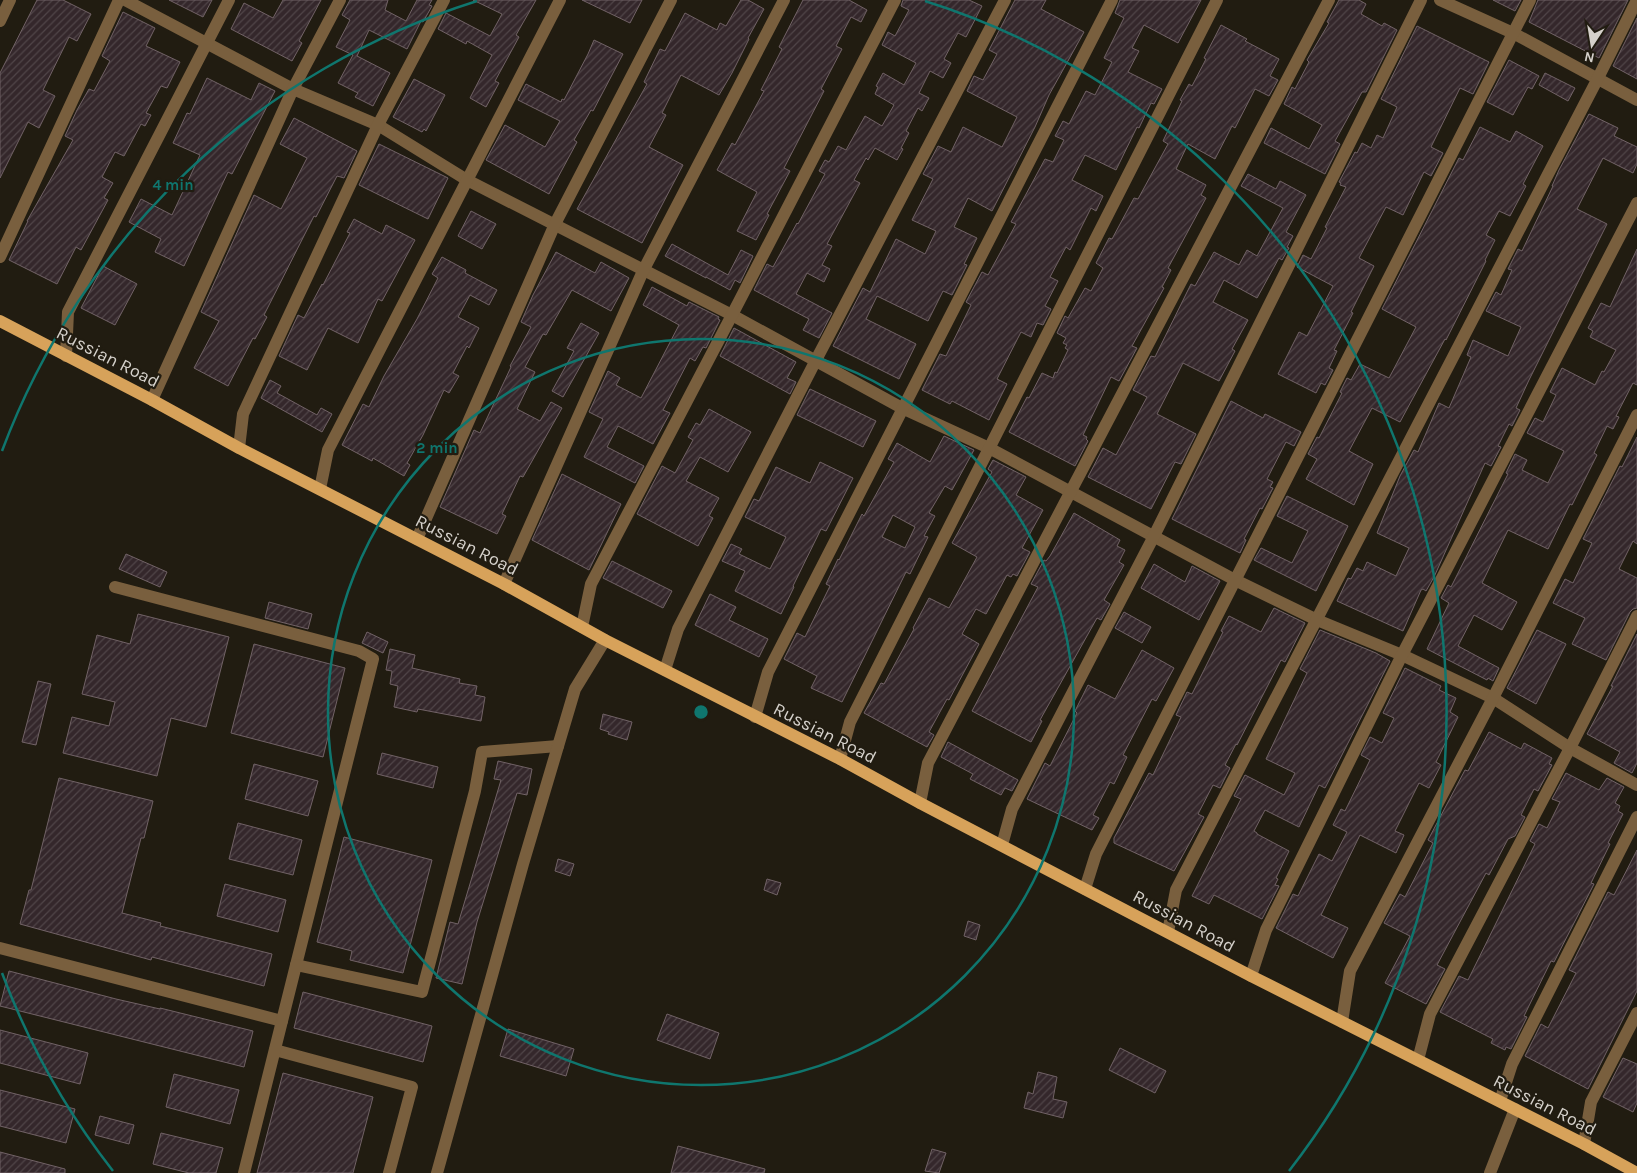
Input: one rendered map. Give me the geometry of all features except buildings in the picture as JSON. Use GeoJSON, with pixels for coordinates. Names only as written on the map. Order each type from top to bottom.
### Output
{"type":"FeatureCollection","features":[{"type":"Feature","properties":{"kind":"main road","name":"Russian Road"},"geometry":{"type":"LineString","coordinates":[[0,321],[152,400],[239,448],[504,584],[605,640],[840,759],[920,803],[1252,976],[1637,1172]]}},
{"type":"Feature","properties":{"kind":"street"},"geometry":{"type":"LineString","coordinates":[[0,22],[10,0]]}},
{"type":"Feature","properties":{"kind":"street"},"geometry":{"type":"LineString","coordinates":[[0,257],[119,0]]}},
{"type":"Feature","properties":{"kind":"street"},"geometry":{"type":"LineString","coordinates":[[126,0],[294,90],[378,125],[467,180],[732,315],[902,408],[989,448],[1235,580],[1317,620],[1402,655],[1493,698],[1570,748],[1637,785]]}},
{"type":"Feature","properties":{"kind":"street"},"geometry":{"type":"LineString","coordinates":[[66,356],[68,312],[229,0]]}},
{"type":"Feature","properties":{"kind":"street"},"geometry":{"type":"LineString","coordinates":[[152,400],[294,90],[340,0]]}},
{"type":"Feature","properties":{"kind":"street"},"geometry":{"type":"LineString","coordinates":[[239,448],[243,414],[378,125],[444,0]]}},
{"type":"Feature","properties":{"kind":"street"},"geometry":{"type":"LineString","coordinates":[[320,489],[328,450],[560,0]]}},
{"type":"Feature","properties":{"kind":"street"},"geometry":{"type":"LineString","coordinates":[[417,540],[555,224],[670,0]]}},
{"type":"Feature","properties":{"kind":"street"},"geometry":{"type":"LineString","coordinates":[[504,584],[643,270],[784,0]]}},
{"type":"Feature","properties":{"kind":"street"},"geometry":{"type":"LineString","coordinates":[[582,627],[591,584],[895,0]]}},
{"type":"Feature","properties":{"kind":"street"},"geometry":{"type":"LineString","coordinates":[[665,670],[678,630],[816,360],[1005,0]]}},
{"type":"Feature","properties":{"kind":"street"},"geometry":{"type":"LineString","coordinates":[[755,717],[768,672],[1112,0]]}},
{"type":"Feature","properties":{"kind":"street"},"geometry":{"type":"LineString","coordinates":[[840,759],[850,722],[1217,0]]}},
{"type":"Feature","properties":{"kind":"street"},"geometry":{"type":"LineString","coordinates":[[920,803],[928,763],[1329,0]]}},
{"type":"Feature","properties":{"kind":"street"},"geometry":{"type":"LineString","coordinates":[[1002,845],[1012,809],[1154,536],[1421,0]]}},
{"type":"Feature","properties":{"kind":"street"},"geometry":{"type":"LineString","coordinates":[[1440,0],[1513,33],[1637,100]]}},
{"type":"Feature","properties":{"kind":"street"},"geometry":{"type":"LineString","coordinates":[[1085,889],[1096,854],[1530,0]]}},
{"type":"Feature","properties":{"kind":"street"},"geometry":{"type":"LineString","coordinates":[[1168,932],[1176,890],[1637,0]]}},
{"type":"Feature","properties":{"kind":"street"},"geometry":{"type":"LineString","coordinates":[[1252,976],[1266,930],[1402,655],[1637,203]]}},
{"type":"Feature","properties":{"kind":"street"},"geometry":{"type":"LineString","coordinates":[[1342,1022],[1350,971],[1493,698],[1637,415]]}},
{"type":"Feature","properties":{"kind":"street"},"geometry":{"type":"LineString","coordinates":[[115,587],[359,651],[373,659],[244,1173]]}},
{"type":"Feature","properties":{"kind":"street"},"geometry":{"type":"LineString","coordinates":[[1418,1060],[1430,1014],[1637,616]]}},
{"type":"Feature","properties":{"kind":"street"},"geometry":{"type":"LineString","coordinates":[[437,1173],[523,864],[575,689],[605,640]]}},
{"type":"Feature","properties":{"kind":"street"},"geometry":{"type":"LineString","coordinates":[[296,965],[422,992],[474,791],[482,752],[558,746]]}},
{"type":"Feature","properties":{"kind":"street"},"geometry":{"type":"LineString","coordinates":[[1500,1101],[1512,1064],[1637,817]]}},
{"type":"Feature","properties":{"kind":"street"},"geometry":{"type":"LineString","coordinates":[[0,948],[282,1021]]}},
{"type":"Feature","properties":{"kind":"street"},"geometry":{"type":"LineString","coordinates":[[1584,1144],[1591,1102],[1637,1013]]}},
{"type":"Feature","properties":{"kind":"street"},"geometry":{"type":"LineString","coordinates":[[274,1050],[412,1087],[389,1173]]}},
{"type":"Feature","properties":{"kind":"street"},"geometry":{"type":"LineString","coordinates":[[1490,1173],[1515,1109]]}}]}
